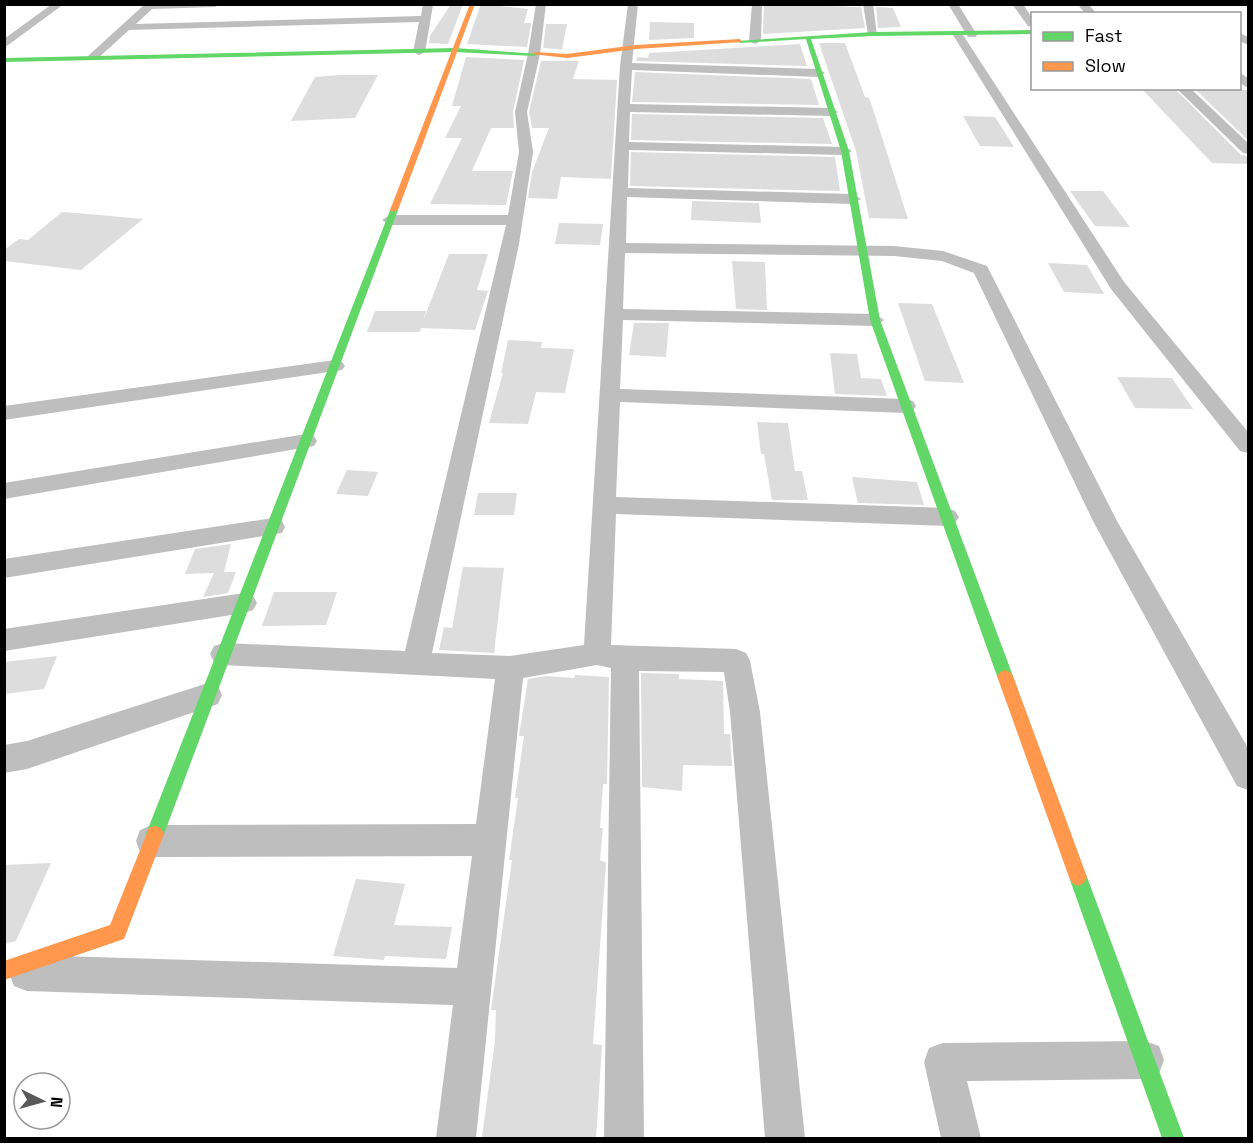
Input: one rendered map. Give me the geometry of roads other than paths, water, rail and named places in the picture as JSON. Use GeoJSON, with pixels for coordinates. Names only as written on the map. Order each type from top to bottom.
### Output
{"type":"FeatureCollection","features":[{"type":"Feature","properties":{"kind":"street"},"geometry":{"type":"LineString","coordinates":[[4,45],[59,4]]}},
{"type":"Feature","properties":{"kind":"street"},"geometry":{"type":"LineString","coordinates":[[92,58],[150,5],[215,4]]}},
{"type":"Feature","properties":{"kind":"street"},"geometry":{"type":"LineString","coordinates":[[419,52],[428,4]]}},
{"type":"Feature","properties":{"kind":"street"},"geometry":{"type":"LineString","coordinates":[[4,971],[117,932],[473,4]]}},
{"type":"Feature","properties":{"kind":"street"},"geometry":{"type":"LineString","coordinates":[[416,664],[515,220],[526,152],[521,112],[534,54],[541,4]]}},
{"type":"Feature","properties":{"kind":"street"},"geometry":{"type":"LineString","coordinates":[[624,1138],[605,505],[627,57],[633,4]]}},
{"type":"Feature","properties":{"kind":"street"},"geometry":{"type":"LineString","coordinates":[[755,41],[757,4]]}},
{"type":"Feature","properties":{"kind":"street"},"geometry":{"type":"LineString","coordinates":[[868,4],[873,34]]}},
{"type":"Feature","properties":{"kind":"street"},"geometry":{"type":"LineString","coordinates":[[953,4],[965,35],[1117,285],[1248,446]]}},
{"type":"Feature","properties":{"kind":"street"},"geometry":{"type":"LineString","coordinates":[[1017,4],[1031,23]]}},
{"type":"Feature","properties":{"kind":"street"},"geometry":{"type":"LineString","coordinates":[[126,27],[425,20]]}},
{"type":"Feature","properties":{"kind":"street"},"geometry":{"type":"LineString","coordinates":[[627,57],[755,41],[873,34],[965,35],[1031,32]]}},
{"type":"Feature","properties":{"kind":"street"},"geometry":{"type":"LineString","coordinates":[[808,38],[845,151],[875,320],[1173,1138]]}},
{"type":"Feature","properties":{"kind":"street"},"geometry":{"type":"LineString","coordinates":[[4,60],[455,50],[627,57],[819,73]]}},
{"type":"Feature","properties":{"kind":"street"},"geometry":{"type":"LineString","coordinates":[[1184,90],[1248,150]]}},
{"type":"Feature","properties":{"kind":"street"},"geometry":{"type":"LineString","coordinates":[[625,108],[832,112]]}},
{"type":"Feature","properties":{"kind":"street"},"geometry":{"type":"LineString","coordinates":[[623,146],[845,151]]}},
{"type":"Feature","properties":{"kind":"street"},"geometry":{"type":"LineString","coordinates":[[622,192],[853,199]]}},
{"type":"Feature","properties":{"kind":"street"},"geometry":{"type":"LineString","coordinates":[[390,220],[515,220]]}},
{"type":"Feature","properties":{"kind":"street"},"geometry":{"type":"LineString","coordinates":[[618,248],[863,251],[946,256],[968,262],[981,270],[1105,521],[1248,776]]}},
{"type":"Feature","properties":{"kind":"street"},"geometry":{"type":"LineString","coordinates":[[614,314],[875,320]]}},
{"type":"Feature","properties":{"kind":"street"},"geometry":{"type":"LineString","coordinates":[[4,413],[335,366]]}},
{"type":"Feature","properties":{"kind":"street"},"geometry":{"type":"LineString","coordinates":[[610,395],[906,406]]}},
{"type":"Feature","properties":{"kind":"street"},"geometry":{"type":"LineString","coordinates":[[4,491],[306,441]]}},
{"type":"Feature","properties":{"kind":"street"},"geometry":{"type":"LineString","coordinates":[[605,505],[946,518]]}},
{"type":"Feature","properties":{"kind":"street"},"geometry":{"type":"LineString","coordinates":[[4,568],[273,527]]}},
{"type":"Feature","properties":{"kind":"street"},"geometry":{"type":"LineString","coordinates":[[4,640],[244,603]]}},
{"type":"Feature","properties":{"kind":"street"},"geometry":{"type":"LineString","coordinates":[[224,654],[510,668],[611,656],[736,661],[745,712],[785,1138]]}},
{"type":"Feature","properties":{"kind":"street"},"geometry":{"type":"LineString","coordinates":[[456,1138],[510,668]]}},
{"type":"Feature","properties":{"kind":"street"},"geometry":{"type":"LineString","coordinates":[[4,759],[27,755],[208,696]]}},
{"type":"Feature","properties":{"kind":"street"},"geometry":{"type":"LineString","coordinates":[[152,841],[491,840]]}},
{"type":"Feature","properties":{"kind":"street"},"geometry":{"type":"LineString","coordinates":[[4,971],[474,987]]}},
{"type":"Feature","properties":{"kind":"street"},"geometry":{"type":"LineString","coordinates":[[961,1138],[943,1062],[1145,1060]]}}]}
